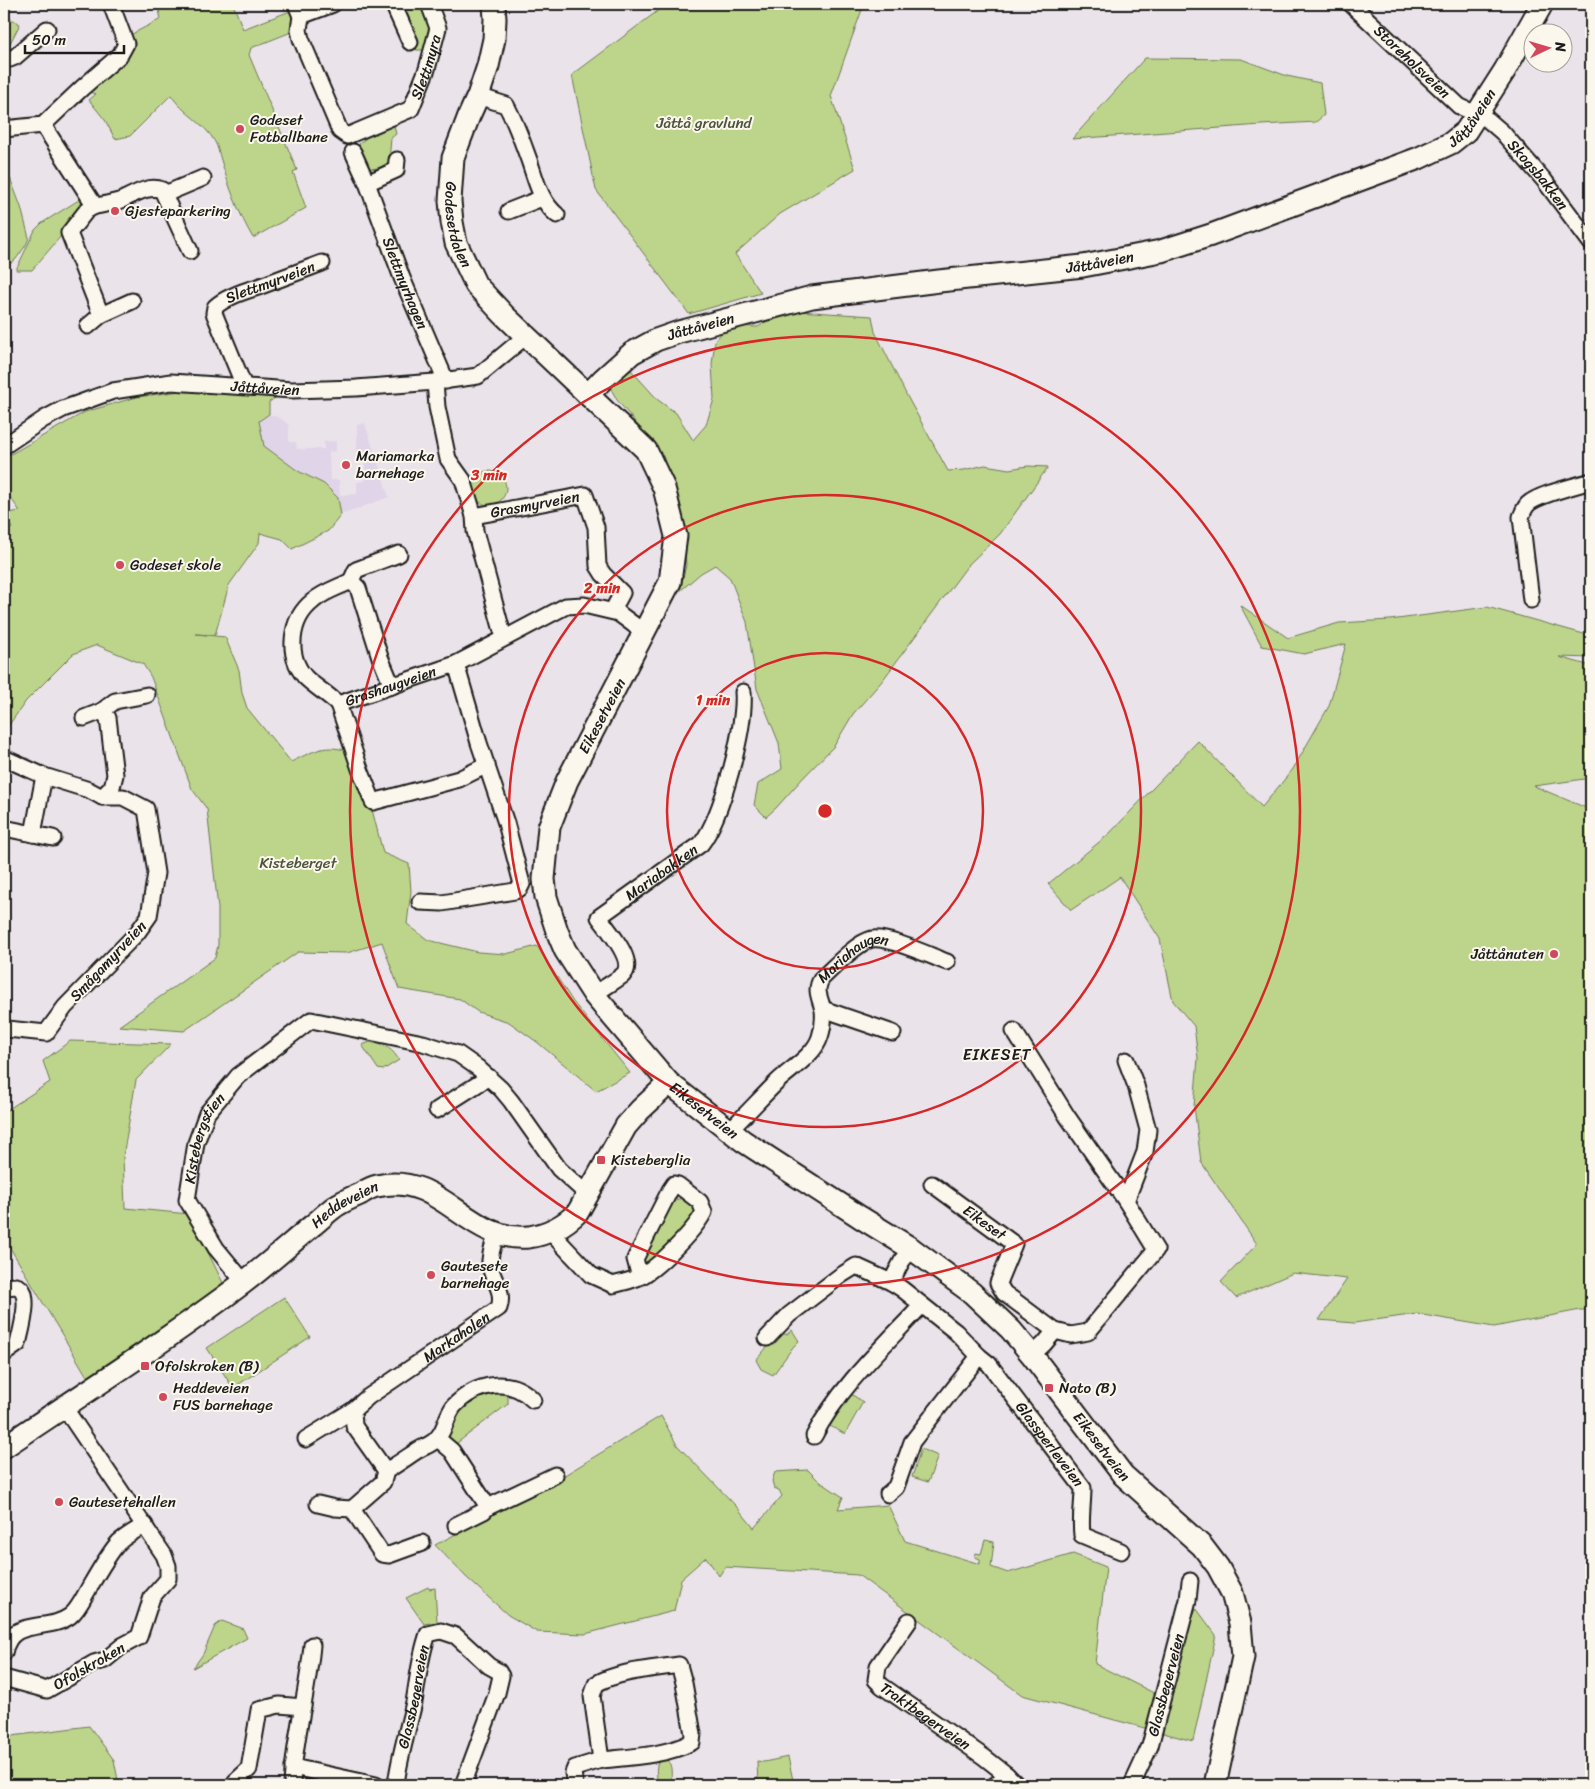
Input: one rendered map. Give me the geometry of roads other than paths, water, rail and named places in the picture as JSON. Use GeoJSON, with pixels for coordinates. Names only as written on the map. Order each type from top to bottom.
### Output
{"type":"FeatureCollection","features":[{"type":"Feature","properties":{"kind":"main road","name":"Godesetdalen"},"geometry":{"type":"LineString","coordinates":[[494,4],[494,39],[478,96],[468,116],[453,158],[450,201],[452,222],[456,243],[476,285],[526,336]]}},
{"type":"Feature","properties":{"kind":"main road","name":"Jåttåveien"},"geometry":{"type":"LineString","coordinates":[[588,396],[603,379],[632,354],[656,340],[803,299],[939,281],[1083,266],[1161,251],[1202,238],[1419,158],[1451,143],[1466,131],[1505,70],[1542,4]]}},
{"type":"Feature","properties":{"kind":"main road","name":"Eikesetveien"},"geometry":{"type":"LineString","coordinates":[[526,336],[646,450],[664,488],[676,536],[670,582],[567,781],[549,826],[544,879],[546,897],[551,916],[565,950],[594,995],[669,1084],[731,1132],[853,1213],[912,1249],[972,1293],[1011,1330],[1032,1355],[1123,1475],[1202,1546],[1218,1567],[1232,1594],[1240,1623],[1243,1657],[1215,1785]]}},
{"type":"Feature","properties":{"kind":"main road","name":"Heddeveien"},"geometry":{"type":"LineString","coordinates":[[4,1447],[175,1333],[244,1282],[339,1204],[376,1186],[400,1184],[411,1185],[421,1189],[437,1196],[478,1225],[496,1234],[518,1238],[539,1236],[553,1230],[568,1221],[582,1206],[626,1126],[640,1110],[669,1084]]}},
{"type":"Feature","properties":{"kind":"street"},"geometry":{"type":"LineString","coordinates":[[4,129],[44,126],[68,101],[120,55],[126,47],[124,36],[111,4]]}},
{"type":"Feature","properties":{"kind":"street","name":"Slettmyra"},"geometry":{"type":"LineString","coordinates":[[333,4],[299,10],[299,30],[305,50],[340,131],[347,136],[411,109],[427,69],[438,28],[429,4]]}},
{"type":"Feature","properties":{"kind":"street","name":"Slettmyra"},"geometry":{"type":"LineString","coordinates":[[393,4],[410,42]]}},
{"type":"Feature","properties":{"kind":"street","name":"Storeholsveien"},"geometry":{"type":"LineString","coordinates":[[1351,4],[1459,106],[1476,114]]}},
{"type":"Feature","properties":{"kind":"street"},"geometry":{"type":"LineString","coordinates":[[4,56],[10,59],[15,57],[47,29]]}},
{"type":"Feature","properties":{"kind":"street"},"geometry":{"type":"LineString","coordinates":[[478,96],[506,105],[522,141],[542,198],[557,215]]}},
{"type":"Feature","properties":{"kind":"street","name":"Skogsbakken"},"geometry":{"type":"LineString","coordinates":[[1476,114],[1488,120],[1502,132],[1544,180],[1591,243]]}},
{"type":"Feature","properties":{"kind":"street"},"geometry":{"type":"LineString","coordinates":[[44,126],[94,206]]}},
{"type":"Feature","properties":{"kind":"street","name":"Slettmyrhagen"},"geometry":{"type":"LineString","coordinates":[[353,152],[367,183],[441,382],[437,407]]}},
{"type":"Feature","properties":{"kind":"street"},"geometry":{"type":"LineString","coordinates":[[367,183],[396,170],[397,160]]}},
{"type":"Feature","properties":{"kind":"street"},"geometry":{"type":"LineString","coordinates":[[165,194],[203,178]]}},
{"type":"Feature","properties":{"kind":"street"},"geometry":{"type":"LineString","coordinates":[[101,315],[69,233],[87,210],[94,206],[120,201],[150,188],[157,188],[165,194],[189,252]]}},
{"type":"Feature","properties":{"kind":"street"},"geometry":{"type":"LineString","coordinates":[[509,211],[542,198]]}},
{"type":"Feature","properties":{"kind":"street","name":"Slettmyrveien"},"geometry":{"type":"LineString","coordinates":[[244,386],[214,310],[217,305],[245,286],[322,263]]}},
{"type":"Feature","properties":{"kind":"street"},"geometry":{"type":"LineString","coordinates":[[88,326],[101,315],[132,301]]}},
{"type":"Feature","properties":{"kind":"street","name":"Jåttåveien"},"geometry":{"type":"LineString","coordinates":[[4,446],[44,419],[63,409],[113,391],[171,382],[300,390],[441,382],[478,376],[526,336]]}},
{"type":"Feature","properties":{"kind":"street","name":"Grasmyrveien"},"geometry":{"type":"LineString","coordinates":[[437,407],[448,459],[463,480],[474,516],[475,531],[502,630],[507,638]]}},
{"type":"Feature","properties":{"kind":"street"},"geometry":{"type":"LineString","coordinates":[[1531,600],[1521,517],[1524,509],[1530,502],[1539,498],[1591,481]]}},
{"type":"Feature","properties":{"kind":"street","name":"Grasmyrveien"},"geometry":{"type":"LineString","coordinates":[[474,516],[584,495],[596,527],[598,566],[602,574],[622,593],[615,606],[618,613]]}},
{"type":"Feature","properties":{"kind":"street"},"geometry":{"type":"LineString","coordinates":[[338,704],[304,676],[295,657],[292,640],[297,622],[308,604],[315,598],[351,582],[356,570],[399,554]]}},
{"type":"Feature","properties":{"kind":"street"},"geometry":{"type":"LineString","coordinates":[[351,582],[358,588],[380,657],[392,686]]}},
{"type":"Feature","properties":{"kind":"street","name":"Grashaugveien"},"geometry":{"type":"LineString","coordinates":[[487,765],[459,779],[373,802],[338,704],[456,664],[566,606],[584,605],[618,613],[645,633]]}},
{"type":"Feature","properties":{"kind":"street","name":"Grashaugveien"},"geometry":{"type":"LineString","coordinates":[[420,902],[442,903],[515,891],[520,888],[522,878],[456,664]]}},
{"type":"Feature","properties":{"kind":"street","name":"Mariabakken"},"geometry":{"type":"LineString","coordinates":[[594,995],[624,973],[626,967],[625,955],[598,917],[701,844],[708,836],[733,763],[744,706],[743,692]]}},
{"type":"Feature","properties":{"kind":"street"},"geometry":{"type":"LineString","coordinates":[[84,718],[102,711],[115,701],[147,696]]}},
{"type":"Feature","properties":{"kind":"street"},"geometry":{"type":"LineString","coordinates":[[102,711],[108,718],[115,775],[112,787],[102,796]]}},
{"type":"Feature","properties":{"kind":"street","name":"Smågamyrveien"},"geometry":{"type":"LineString","coordinates":[[4,758],[44,776],[102,796],[123,798],[146,809],[156,873],[149,916],[137,933],[65,1007],[46,1033],[4,1030]]}},
{"type":"Feature","properties":{"kind":"street"},"geometry":{"type":"LineString","coordinates":[[33,834],[44,776]]}},
{"type":"Feature","properties":{"kind":"street"},"geometry":{"type":"LineString","coordinates":[[4,828],[53,838]]}},
{"type":"Feature","properties":{"kind":"street","name":"Mariahaugen"},"geometry":{"type":"LineString","coordinates":[[731,1132],[735,1125],[776,1083],[815,1046],[823,1027],[822,1009],[817,989],[818,983],[858,946],[871,939],[883,940],[947,962]]}},
{"type":"Feature","properties":{"kind":"street","name":"Mariahaugen"},"geometry":{"type":"LineString","coordinates":[[822,1009],[893,1033]]}},
{"type":"Feature","properties":{"kind":"street","name":"Kistebergstien"},"geometry":{"type":"LineString","coordinates":[[244,1282],[216,1248],[187,1200],[196,1143],[207,1113],[238,1076],[311,1020],[441,1048],[458,1054],[489,1077]]}},
{"type":"Feature","properties":{"kind":"street"},"geometry":{"type":"LineString","coordinates":[[1014,1031],[1067,1116],[1126,1201],[1156,1250],[1088,1332],[1071,1335],[1055,1331],[1032,1355]]}},
{"type":"Feature","properties":{"kind":"street"},"geometry":{"type":"LineString","coordinates":[[1126,1060],[1136,1086],[1148,1130],[1145,1152],[1126,1201]]}},
{"type":"Feature","properties":{"kind":"street"},"geometry":{"type":"LineString","coordinates":[[437,1110],[489,1077],[511,1101],[559,1169],[588,1195]]}},
{"type":"Feature","properties":{"kind":"street"},"geometry":{"type":"LineString","coordinates":[[553,1230],[556,1239],[591,1275],[612,1285],[644,1275],[667,1256],[696,1224],[704,1212],[700,1202],[678,1185],[674,1184],[670,1190],[635,1259],[638,1270],[644,1275]]}},
{"type":"Feature","properties":{"kind":"street","name":"Eikeset"},"geometry":{"type":"LineString","coordinates":[[932,1184],[1014,1244],[998,1283],[1004,1293],[1055,1331]]}},
{"type":"Feature","properties":{"kind":"street","name":"Markaholen"},"geometry":{"type":"LineString","coordinates":[[306,1439],[353,1410],[368,1397],[499,1308],[501,1296],[490,1268],[490,1257],[496,1234]]}},
{"type":"Feature","properties":{"kind":"street"},"geometry":{"type":"LineString","coordinates":[[891,1282],[902,1261],[912,1249]]}},
{"type":"Feature","properties":{"kind":"street","name":"Glassperleveien"},"geometry":{"type":"LineString","coordinates":[[767,1338],[788,1315],[856,1266],[891,1282],[956,1332],[998,1374],[1082,1488],[1083,1505],[1080,1522],[1082,1535],[1120,1552]]}},
{"type":"Feature","properties":{"kind":"street"},"geometry":{"type":"LineString","coordinates":[[4,1288],[16,1286],[20,1288],[25,1298],[25,1308],[18,1344],[4,1354]]}},
{"type":"Feature","properties":{"kind":"street"},"geometry":{"type":"LineString","coordinates":[[814,1436],[820,1423],[851,1381],[922,1305]]}},
{"type":"Feature","properties":{"kind":"street"},"geometry":{"type":"LineString","coordinates":[[888,1494],[896,1487],[912,1442],[979,1356]]}},
{"type":"Feature","properties":{"kind":"street"},"geometry":{"type":"LineString","coordinates":[[386,1471],[438,1438],[446,1418],[455,1406],[472,1393],[489,1384],[516,1388],[533,1400]]}},
{"type":"Feature","properties":{"kind":"street","name":"Ofolskroken"},"geometry":{"type":"LineString","coordinates":[[4,1678],[47,1690],[94,1663],[105,1660],[122,1646],[140,1637],[152,1597],[168,1579],[169,1573],[164,1555],[64,1407]]}},
{"type":"Feature","properties":{"kind":"street"},"geometry":{"type":"LineString","coordinates":[[318,1504],[352,1509],[384,1482],[386,1471],[354,1426],[353,1410]]}},
{"type":"Feature","properties":{"kind":"street"},"geometry":{"type":"LineString","coordinates":[[438,1438],[452,1451],[488,1507]]}},
{"type":"Feature","properties":{"kind":"street"},"geometry":{"type":"LineString","coordinates":[[456,1525],[555,1474]]}},
{"type":"Feature","properties":{"kind":"street"},"geometry":{"type":"LineString","coordinates":[[352,1509],[382,1554],[389,1556],[422,1543]]}},
{"type":"Feature","properties":{"kind":"street"},"geometry":{"type":"LineString","coordinates":[[4,1653],[8,1639],[20,1629],[46,1625],[70,1616],[82,1601],[118,1543],[145,1525]]}},
{"type":"Feature","properties":{"kind":"street","name":"Glassbegerveien"},"geometry":{"type":"LineString","coordinates":[[1132,1785],[1150,1746],[1188,1600],[1190,1581]]}},
{"type":"Feature","properties":{"kind":"street","name":"Traktbegerveien"},"geometry":{"type":"LineString","coordinates":[[909,1621],[878,1666],[876,1680],[959,1739],[1012,1780]]}},
{"type":"Feature","properties":{"kind":"street","name":"Glassbegerveien"},"geometry":{"type":"LineString","coordinates":[[396,1785],[398,1764],[414,1702],[424,1646],[428,1634],[441,1631],[456,1636],[489,1666],[498,1671],[501,1676],[497,1693],[463,1785]]}},
{"type":"Feature","properties":{"kind":"street"},"geometry":{"type":"LineString","coordinates":[[292,1785],[293,1767],[312,1645]]}},
{"type":"Feature","properties":{"kind":"street"},"geometry":{"type":"LineString","coordinates":[[575,1785],[573,1773],[575,1768],[601,1760],[648,1755],[682,1747],[692,1742],[684,1683],[679,1665],[638,1671],[596,1684],[592,1696],[601,1760]]}},
{"type":"Feature","properties":{"kind":"street"},"geometry":{"type":"LineString","coordinates":[[236,1782],[249,1769],[260,1710],[278,1705],[303,1707]]}},
{"type":"Feature","properties":{"kind":"street"},"geometry":{"type":"LineString","coordinates":[[293,1767],[376,1785]]}},
{"type":"Feature","properties":{"kind":"street","name":"Traktbegerveien"},"geometry":{"type":"LineString","coordinates":[[995,1785],[1012,1780]]}},
{"type":"Feature","properties":{"kind":"place","name":"Godeset Fotballbane"},"geometry":{"type":"Point","coordinates":[240,129]}},
{"type":"Feature","properties":{"kind":"place","name":"Gjesteparkering"},"geometry":{"type":"Point","coordinates":[115,211]}},
{"type":"Feature","properties":{"kind":"place","name":"Mariamarka barnehage"},"geometry":{"type":"Point","coordinates":[346,465]}},
{"type":"Feature","properties":{"kind":"place","name":"Godeset skole"},"geometry":{"type":"Point","coordinates":[120,565]}},
{"type":"Feature","properties":{"kind":"place","name":"Jåttånuten"},"geometry":{"type":"Point","coordinates":[1554,954]}},
{"type":"Feature","properties":{"kind":"place","name":"Kisteberglia"},"geometry":{"type":"Point","coordinates":[601,1160]}},
{"type":"Feature","properties":{"kind":"place","name":"Gautesete barnehage"},"geometry":{"type":"Point","coordinates":[431,1275]}},
{"type":"Feature","properties":{"kind":"place","name":"Ofolskroken (B)"},"geometry":{"type":"Point","coordinates":[145,1366]}},
{"type":"Feature","properties":{"kind":"place","name":"Nato (B)"},"geometry":{"type":"Point","coordinates":[1049,1388]}},
{"type":"Feature","properties":{"kind":"place","name":"Heddeveien FUS barnehage"},"geometry":{"type":"Point","coordinates":[163,1397]}},
{"type":"Feature","properties":{"kind":"place","name":"Gautesetehallen"},"geometry":{"type":"Point","coordinates":[59,1502]}},
{"type":"Feature","properties":{"kind":"district","name":"EIKESET"},"geometry":{"type":"Point","coordinates":[997,1054]}},
{"type":"Feature","properties":{"kind":"park label","name":"Jåttå gravlund"},"geometry":{"type":"Point","coordinates":[704,123]}},
{"type":"Feature","properties":{"kind":"park label","name":"Kisteberget"},"geometry":{"type":"Point","coordinates":[298,863]}}]}
